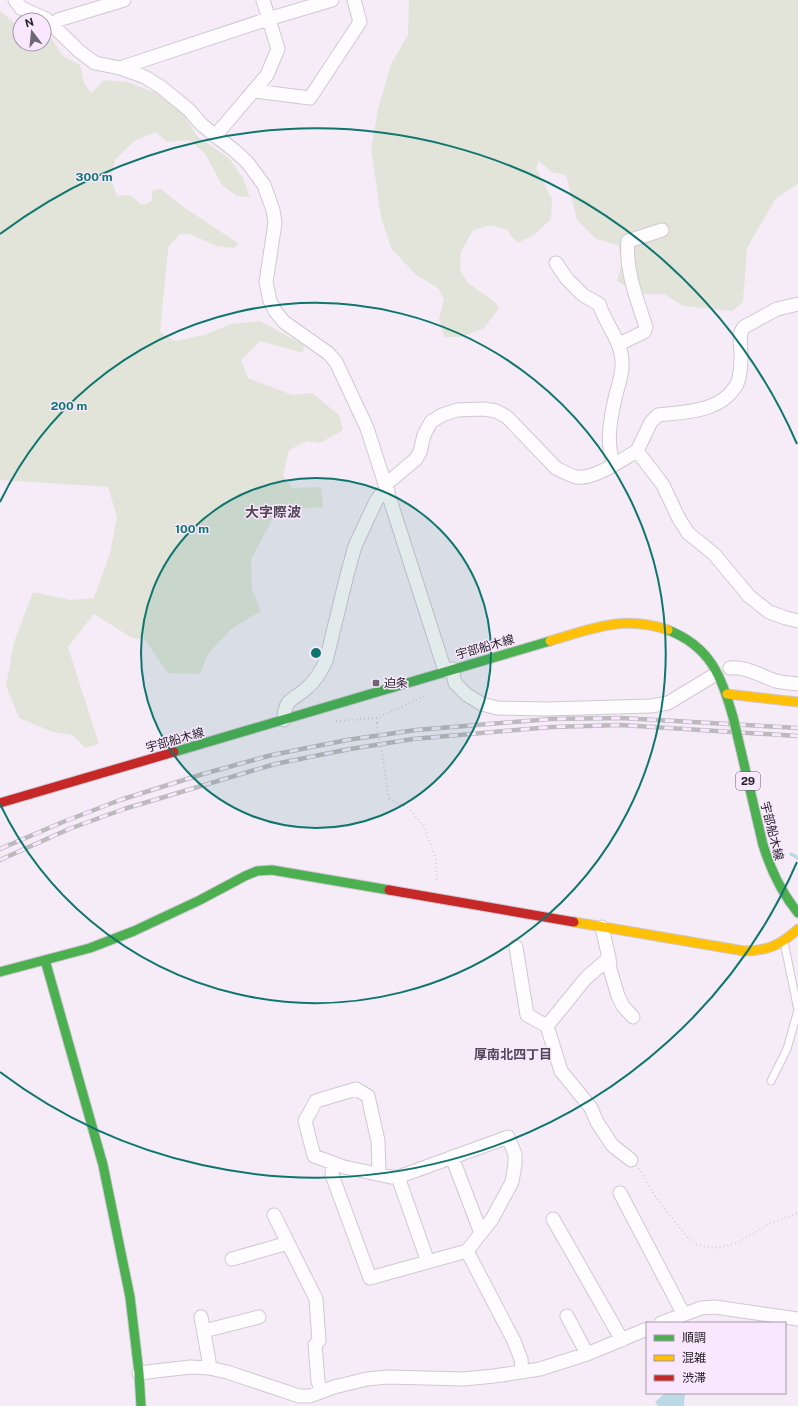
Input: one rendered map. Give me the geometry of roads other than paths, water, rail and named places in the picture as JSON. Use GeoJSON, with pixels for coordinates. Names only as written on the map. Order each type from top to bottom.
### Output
{"type":"FeatureCollection","features":[{"type":"Feature","properties":{"kind":"street"},"geometry":{"type":"LineString","coordinates":[[14,0],[21,8],[46,19],[79,51],[95,63],[120,68],[145,77],[166,90],[190,110],[202,126],[235,151],[256,172],[274,210],[275,223],[273,241],[266,273],[266,290],[270,301],[275,311],[284,322],[328,352],[336,362],[367,428],[448,670],[455,683],[467,695],[482,704],[497,708],[548,709],[651,706],[668,703],[711,677]]}},
{"type":"Feature","properties":{"kind":"street"},"geometry":{"type":"LineString","coordinates":[[53,25],[58,20],[124,0]]}},
{"type":"Feature","properties":{"kind":"street"},"geometry":{"type":"LineString","coordinates":[[215,136],[267,75],[278,49],[263,0]]}},
{"type":"Feature","properties":{"kind":"street"},"geometry":{"type":"LineString","coordinates":[[120,68],[268,19],[332,0]]}},
{"type":"Feature","properties":{"kind":"street"},"geometry":{"type":"LineString","coordinates":[[254,91],[310,98],[360,22],[354,0]]}},
{"type":"Feature","properties":{"kind":"street"},"geometry":{"type":"LineString","coordinates":[[619,344],[644,332],[646,327],[634,289],[626,256],[628,241],[662,230]]}},
{"type":"Feature","properties":{"kind":"street"},"geometry":{"type":"LineString","coordinates":[[556,263],[567,279],[583,295],[599,304],[602,314],[619,344],[622,370],[614,404],[609,447],[614,464]]}},
{"type":"Feature","properties":{"kind":"street"},"geometry":{"type":"LineString","coordinates":[[284,720],[284,710],[290,699],[307,688],[320,674],[326,661],[355,546],[376,501],[391,480],[416,459],[420,452],[424,435],[431,422],[442,415],[458,410],[484,409],[496,411],[507,417],[556,468],[578,477],[588,476],[600,472],[637,452],[651,422],[658,415],[692,412],[704,409],[727,397],[738,382],[742,356],[741,330],[777,309],[798,304]]}},
{"type":"Feature","properties":{"kind":"street"},"geometry":{"type":"LineString","coordinates":[[637,452],[663,486],[678,517],[688,533],[714,554],[749,596],[769,612],[798,621]]}},
{"type":"Feature","properties":{"kind":"street","name":"宇部船木線"},"geometry":{"type":"LineString","coordinates":[[0,803],[593,628],[629,622],[654,624],[667,628],[695,645],[708,657],[719,675],[727,694],[770,870],[783,894],[798,913]]}},
{"type":"Feature","properties":{"kind":"street"},"geometry":{"type":"LineString","coordinates":[[730,668],[737,667],[745,669],[778,682],[798,684]]}},
{"type":"Feature","properties":{"kind":"street"},"geometry":{"type":"LineString","coordinates":[[727,694],[798,702]]}},
{"type":"Feature","properties":{"kind":"street"},"geometry":{"type":"LineString","coordinates":[[0,972],[90,948],[134,931],[200,900],[245,876],[257,871],[272,870],[292,872],[733,950],[751,952],[770,948],[784,942],[798,929]]}},
{"type":"Feature","properties":{"kind":"street"},"geometry":{"type":"LineString","coordinates":[[602,926],[610,969],[618,996],[623,1006],[633,1017]]}},
{"type":"Feature","properties":{"kind":"street"},"geometry":{"type":"LineString","coordinates":[[516,947],[527,1014],[547,1026],[561,1071],[591,1108],[597,1122],[612,1145],[631,1160]]}},
{"type":"Feature","properties":{"kind":"street"},"geometry":{"type":"LineString","coordinates":[[547,1026],[586,978],[609,958]]}},
{"type":"Feature","properties":{"kind":"street"},"geometry":{"type":"LineString","coordinates":[[45,960],[103,1165],[130,1298],[139,1373],[141,1406]]}},
{"type":"Feature","properties":{"kind":"street"},"geometry":{"type":"LineString","coordinates":[[333,1163],[332,1175],[370,1278],[467,1251],[492,1219],[512,1182],[515,1154],[508,1137],[398,1177],[391,1177],[344,1167],[314,1156],[306,1120],[316,1102],[356,1089],[368,1096],[378,1141],[379,1174]]}},
{"type":"Feature","properties":{"kind":"street"},"geometry":{"type":"LineString","coordinates":[[452,1157],[481,1233]]}},
{"type":"Feature","properties":{"kind":"street"},"geometry":{"type":"LineString","coordinates":[[398,1177],[428,1262]]}},
{"type":"Feature","properties":{"kind":"street"},"geometry":{"type":"LineString","coordinates":[[620,1193],[684,1313]]}},
{"type":"Feature","properties":{"kind":"street"},"geometry":{"type":"LineString","coordinates":[[274,1215],[316,1299],[319,1341],[315,1346],[318,1381],[321,1392]]}},
{"type":"Feature","properties":{"kind":"street"},"geometry":{"type":"LineString","coordinates":[[554,1219],[622,1340]]}},
{"type":"Feature","properties":{"kind":"street"},"geometry":{"type":"LineString","coordinates":[[232,1259],[288,1243]]}},
{"type":"Feature","properties":{"kind":"street"},"geometry":{"type":"LineString","coordinates":[[467,1251],[514,1341],[521,1359],[522,1372]]}},
{"type":"Feature","properties":{"kind":"street"},"geometry":{"type":"LineString","coordinates":[[663,1322],[700,1308],[715,1307],[798,1319]]}},
{"type":"Feature","properties":{"kind":"street"},"geometry":{"type":"LineString","coordinates":[[567,1316],[586,1354]]}},
{"type":"Feature","properties":{"kind":"street"},"geometry":{"type":"LineString","coordinates":[[201,1317],[209,1368]]}},
{"type":"Feature","properties":{"kind":"street"},"geometry":{"type":"LineString","coordinates":[[204,1331],[259,1317]]}},
{"type":"Feature","properties":{"kind":"street"},"geometry":{"type":"LineString","coordinates":[[139,1373],[190,1367],[209,1368],[227,1372],[299,1396],[310,1396],[351,1382],[367,1379],[388,1377],[464,1378],[540,1369],[586,1354],[646,1329]]}},
{"type":"Feature","properties":{"kind":"lane"},"geometry":{"type":"LineString","coordinates":[[771,1081],[787,1049],[798,1010],[784,942]]}},
{"type":"Feature","properties":{"kind":"water"},"geometry":{"type":"Polygon","coordinates":[[[664,1394],[685,1394],[684,1406],[658,1406],[655,1402],[664,1394]]]}},
{"type":"Feature","properties":{"kind":"waterway"},"geometry":{"type":"LineString","coordinates":[[791,854],[798,858]]}},
{"type":"Feature","properties":{"kind":"railway"},"geometry":{"type":"LineString","coordinates":[[0,849],[120,800],[203,774],[272,755],[347,740],[416,730],[550,719],[621,718],[798,728]]}},
{"type":"Feature","properties":{"kind":"railway"},"geometry":{"type":"LineString","coordinates":[[0,860],[69,829],[124,809],[275,764],[350,749],[413,739],[551,727],[621,725],[798,736]]}},
{"type":"Feature","properties":{"kind":"place","name":"迫条"},"geometry":{"type":"Point","coordinates":[376,683]}},
{"type":"Feature","properties":{"kind":"district","name":"大字際波"},"geometry":{"type":"Point","coordinates":[273,512]}},
{"type":"Feature","properties":{"kind":"district","name":"厚南北四丁目"},"geometry":{"type":"Point","coordinates":[513,1054]}}]}
